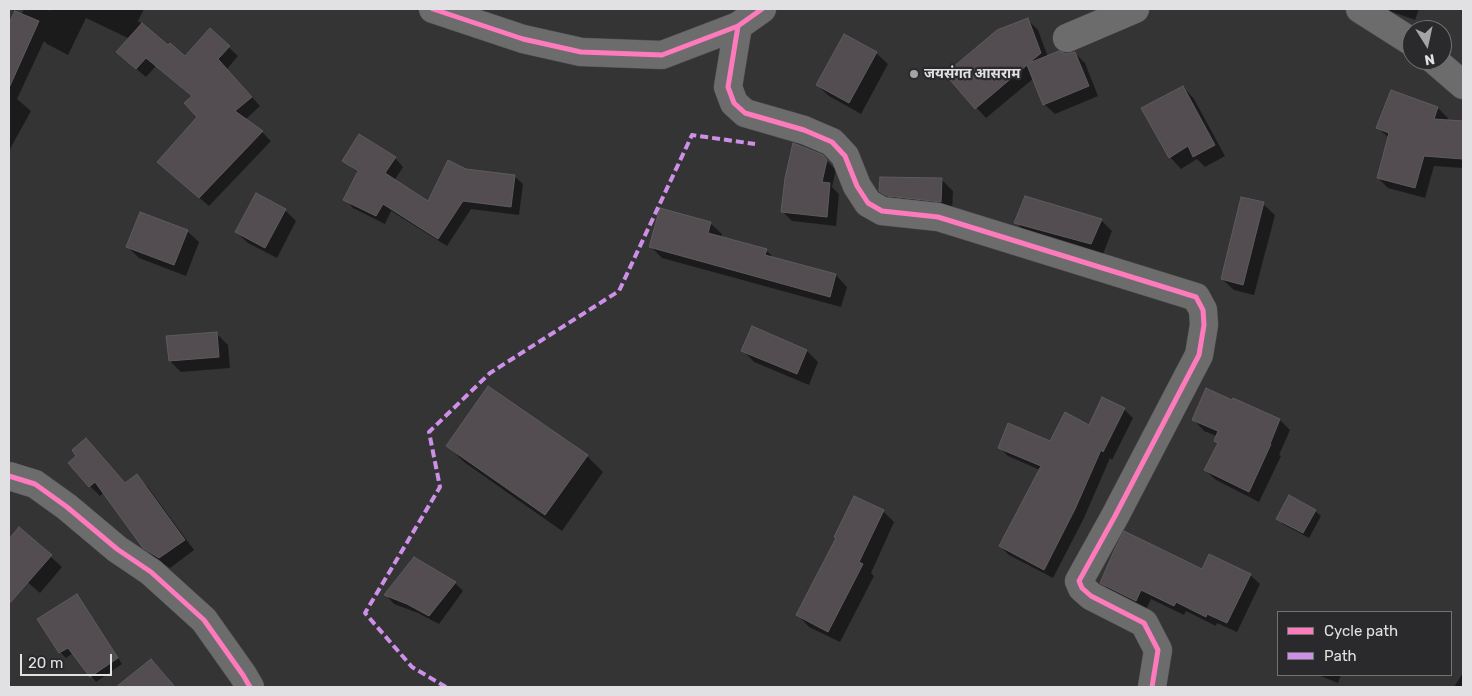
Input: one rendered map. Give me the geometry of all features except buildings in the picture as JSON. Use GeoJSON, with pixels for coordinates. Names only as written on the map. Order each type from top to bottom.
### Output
{"type":"FeatureCollection","features":[{"type":"Feature","properties":{"kind":"street"},"geometry":{"type":"LineString","coordinates":[[433,9],[523,39],[581,52],[662,55],[738,26],[762,9]]}},
{"type":"Feature","properties":{"kind":"street"},"geometry":{"type":"LineString","coordinates":[[1067,38],[1135,9]]}},
{"type":"Feature","properties":{"kind":"street"},"geometry":{"type":"LineString","coordinates":[[1360,9],[1402,36]]}},
{"type":"Feature","properties":{"kind":"street"},"geometry":{"type":"LineString","coordinates":[[738,26],[728,87],[734,103],[745,113],[804,130],[832,142],[845,156],[857,186],[868,203],[882,210],[938,217],[1196,297],[1203,310],[1204,318],[1199,355],[1115,516],[1079,580],[1082,588],[1091,596],[1144,623],[1158,650],[1152,687]]}},
{"type":"Feature","properties":{"kind":"street"},"geometry":{"type":"LineString","coordinates":[[1446,70],[1463,85]]}},
{"type":"Feature","properties":{"kind":"street"},"geometry":{"type":"LineString","coordinates":[[9,476],[35,484],[67,507],[117,550],[151,572],[204,620],[250,687]]}},
{"type":"Feature","properties":{"kind":"marked path"},"geometry":{"type":"LineString","coordinates":[[446,687],[412,667],[365,613],[440,487],[429,432],[490,373],[619,291],[692,135],[755,144]]}},
{"type":"Feature","properties":{"kind":"cycle path"},"geometry":{"type":"LineString","coordinates":[[433,9],[523,39],[581,52],[662,55],[738,26],[762,9]]}},
{"type":"Feature","properties":{"kind":"cycle path"},"geometry":{"type":"LineString","coordinates":[[738,26],[728,87],[734,103],[745,113],[804,130],[832,142],[845,156],[857,186],[868,203],[882,211],[938,217],[1196,297],[1203,310],[1204,325],[1199,355],[1079,581],[1082,588],[1091,596],[1144,623],[1158,650],[1152,687]]}},
{"type":"Feature","properties":{"kind":"cycle path"},"geometry":{"type":"LineString","coordinates":[[9,476],[35,484],[67,507],[117,549],[151,572],[204,620],[250,687]]}},
{"type":"Feature","properties":{"kind":"place","name":"जयसंगत आसराम"},"geometry":{"type":"Point","coordinates":[914,74]}}]}
